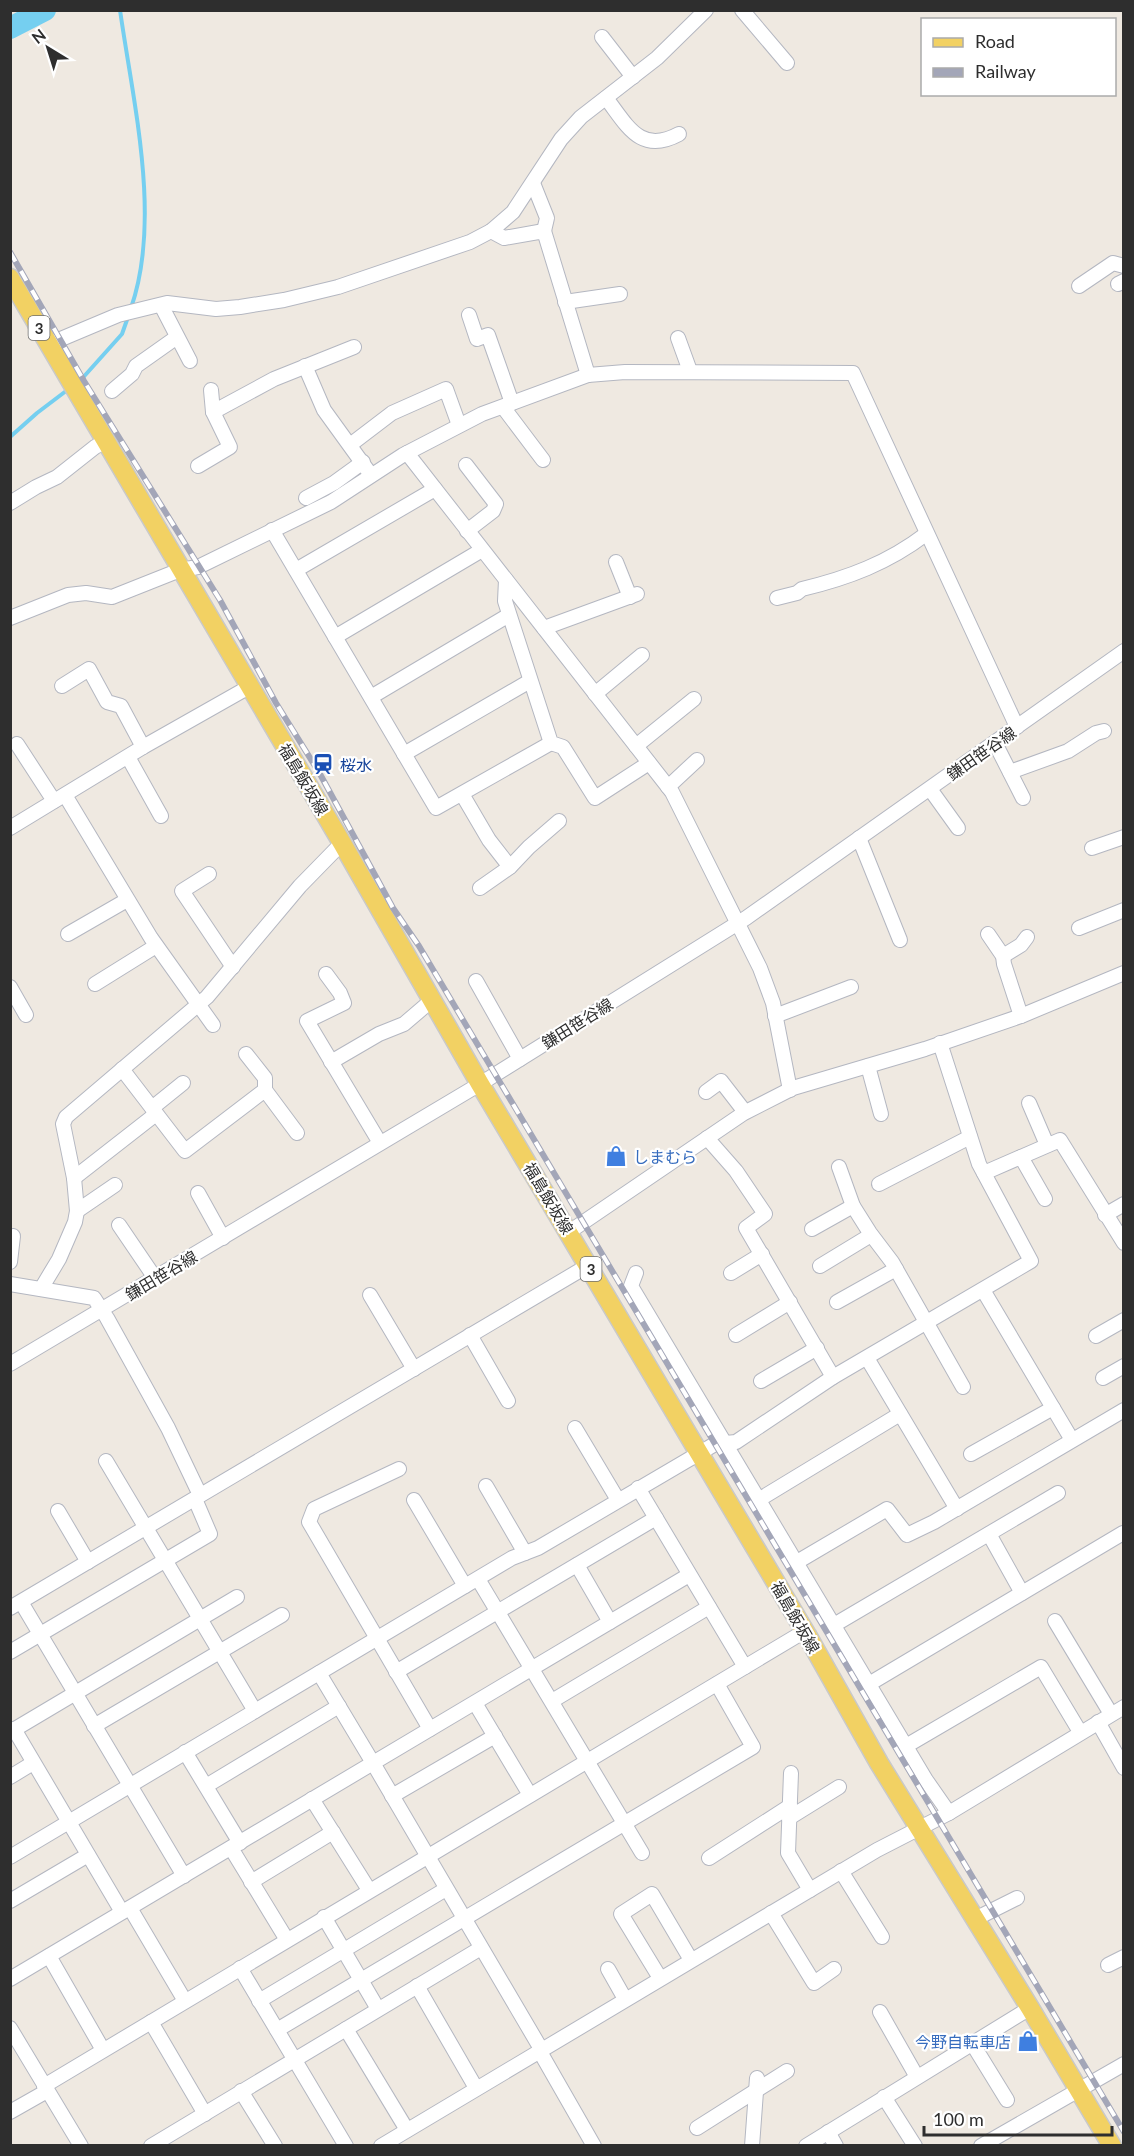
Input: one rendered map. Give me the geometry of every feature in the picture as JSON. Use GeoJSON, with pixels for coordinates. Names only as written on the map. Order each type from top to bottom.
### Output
{"type":"FeatureCollection","features":[{"type":"Feature","properties":{"kind":"main road","name":"福島飯坂線"},"geometry":{"type":"LineString","coordinates":[[10,278],[342,843],[480,1084],[805,1631],[879,1763],[1112,2145]]}},
{"type":"Feature","properties":{"kind":"street"},"geometry":{"type":"LineString","coordinates":[[49,344],[118,315],[167,303],[216,309],[240,307],[284,300],[338,287],[470,242],[491,231],[513,212],[561,139],[581,117],[657,58],[706,10]]}},
{"type":"Feature","properties":{"kind":"street"},"geometry":{"type":"LineString","coordinates":[[742,10],[787,63]]}},
{"type":"Feature","properties":{"kind":"street"},"geometry":{"type":"LineString","coordinates":[[602,37],[633,77]]}},
{"type":"Feature","properties":{"kind":"street"},"geometry":{"type":"LineString","coordinates":[[606,98],[633,133],[641,139],[659,142],[680,134]]}},
{"type":"Feature","properties":{"kind":"street"},"geometry":{"type":"LineString","coordinates":[[533,183],[547,218],[544,231],[588,375]]}},
{"type":"Feature","properties":{"kind":"street"},"geometry":{"type":"LineString","coordinates":[[491,231],[504,238],[544,231]]}},
{"type":"Feature","properties":{"kind":"street"},"geometry":{"type":"LineString","coordinates":[[1079,286],[1113,263],[1124,266]]}},
{"type":"Feature","properties":{"kind":"street"},"geometry":{"type":"LineString","coordinates":[[566,302],[620,294]]}},
{"type":"Feature","properties":{"kind":"street"},"geometry":{"type":"LineString","coordinates":[[161,305],[190,361]]}},
{"type":"Feature","properties":{"kind":"street"},"geometry":{"type":"LineString","coordinates":[[469,315],[477,339],[488,335],[507,405],[543,460]]}},
{"type":"Feature","properties":{"kind":"street"},"geometry":{"type":"LineString","coordinates":[[112,391],[132,374],[136,366],[177,337]]}},
{"type":"Feature","properties":{"kind":"street"},"geometry":{"type":"LineString","coordinates":[[678,338],[690,372]]}},
{"type":"Feature","properties":{"kind":"street"},"geometry":{"type":"LineString","coordinates":[[213,412],[256,387],[354,348]]}},
{"type":"Feature","properties":{"kind":"street"},"geometry":{"type":"LineString","coordinates":[[305,366],[324,410],[371,475]]}},
{"type":"Feature","properties":{"kind":"street"},"geometry":{"type":"LineString","coordinates":[[10,618],[68,595],[86,593],[112,597],[180,570],[198,567],[331,502],[407,453],[459,425],[482,414],[588,375],[625,372],[853,374],[1017,727]]}},
{"type":"Feature","properties":{"kind":"street"},"geometry":{"type":"LineString","coordinates":[[351,445],[392,413],[446,389],[459,425]]}},
{"type":"Feature","properties":{"kind":"street"},"geometry":{"type":"LineString","coordinates":[[198,466],[230,447],[213,412],[211,390]]}},
{"type":"Feature","properties":{"kind":"street"},"geometry":{"type":"LineString","coordinates":[[10,503],[57,477],[94,447],[106,441]]}},
{"type":"Feature","properties":{"kind":"street"},"geometry":{"type":"LineString","coordinates":[[407,453],[668,787],[760,968],[775,1017],[790,1090]]}},
{"type":"Feature","properties":{"kind":"street"},"geometry":{"type":"LineString","coordinates":[[306,498],[334,483],[363,462]]}},
{"type":"Feature","properties":{"kind":"street"},"geometry":{"type":"LineString","coordinates":[[466,465],[496,504],[493,512],[467,531]]}},
{"type":"Feature","properties":{"kind":"street"},"geometry":{"type":"LineString","coordinates":[[296,570],[435,489]]}},
{"type":"Feature","properties":{"kind":"street"},"geometry":{"type":"LineString","coordinates":[[272,530],[436,808],[550,743],[563,747],[595,798],[649,763]]}},
{"type":"Feature","properties":{"kind":"street"},"geometry":{"type":"LineString","coordinates":[[777,598],[797,593],[802,589],[841,580],[880,564],[926,534]]}},
{"type":"Feature","properties":{"kind":"street"},"geometry":{"type":"LineString","coordinates":[[335,637],[482,550]]}},
{"type":"Feature","properties":{"kind":"street"},"geometry":{"type":"LineString","coordinates":[[544,628],[633,595],[616,562]]}},
{"type":"Feature","properties":{"kind":"street"},"geometry":{"type":"LineString","coordinates":[[506,580],[505,601],[550,743]]}},
{"type":"Feature","properties":{"kind":"street"},"geometry":{"type":"LineString","coordinates":[[370,697],[509,615]]}},
{"type":"Feature","properties":{"kind":"street","name":"鎌田笹谷線"},"geometry":{"type":"LineString","coordinates":[[10,1364],[480,1084],[738,923],[1124,651]]}},
{"type":"Feature","properties":{"kind":"street"},"geometry":{"type":"LineString","coordinates":[[595,694],[642,656]]}},
{"type":"Feature","properties":{"kind":"street"},"geometry":{"type":"LineString","coordinates":[[62,686],[89,669],[107,702],[121,706],[143,747]]}},
{"type":"Feature","properties":{"kind":"street"},"geometry":{"type":"LineString","coordinates":[[404,754],[530,681]]}},
{"type":"Feature","properties":{"kind":"street"},"geometry":{"type":"LineString","coordinates":[[10,828],[143,747],[249,687]]}},
{"type":"Feature","properties":{"kind":"street"},"geometry":{"type":"LineString","coordinates":[[636,746],[694,699]]}},
{"type":"Feature","properties":{"kind":"street"},"geometry":{"type":"LineString","coordinates":[[1010,772],[1068,751],[1096,733],[1104,731]]}},
{"type":"Feature","properties":{"kind":"street"},"geometry":{"type":"LineString","coordinates":[[995,743],[1023,798]]}},
{"type":"Feature","properties":{"kind":"street"},"geometry":{"type":"LineString","coordinates":[[17,744],[60,798],[112,871],[156,946],[213,1025]]}},
{"type":"Feature","properties":{"kind":"street"},"geometry":{"type":"LineString","coordinates":[[128,757],[161,816]]}},
{"type":"Feature","properties":{"kind":"street"},"geometry":{"type":"LineString","coordinates":[[668,787],[698,760]]}},
{"type":"Feature","properties":{"kind":"street"},"geometry":{"type":"LineString","coordinates":[[930,789],[958,828]]}},
{"type":"Feature","properties":{"kind":"street"},"geometry":{"type":"LineString","coordinates":[[462,794],[489,840],[510,867]]}},
{"type":"Feature","properties":{"kind":"street"},"geometry":{"type":"LineString","coordinates":[[480,888],[510,867],[529,847],[560,821]]}},
{"type":"Feature","properties":{"kind":"street"},"geometry":{"type":"LineString","coordinates":[[1092,848],[1124,837]]}},
{"type":"Feature","properties":{"kind":"street"},"geometry":{"type":"LineString","coordinates":[[859,838],[900,940]]}},
{"type":"Feature","properties":{"kind":"street"},"geometry":{"type":"LineString","coordinates":[[41,1289],[59,1259],[75,1222],[77,1211],[74,1178],[63,1124],[66,1117],[199,1004],[300,886],[342,843]]}},
{"type":"Feature","properties":{"kind":"street"},"geometry":{"type":"LineString","coordinates":[[209,874],[182,891],[233,967]]}},
{"type":"Feature","properties":{"kind":"street"},"geometry":{"type":"LineString","coordinates":[[68,933],[127,900]]}},
{"type":"Feature","properties":{"kind":"street"},"geometry":{"type":"LineString","coordinates":[[1078,928],[1124,910]]}},
{"type":"Feature","properties":{"kind":"street"},"geometry":{"type":"LineString","coordinates":[[988,934],[1003,956],[1021,1016]]}},
{"type":"Feature","properties":{"kind":"street"},"geometry":{"type":"LineString","coordinates":[[1003,956],[1021,945],[1027,937]]}},
{"type":"Feature","properties":{"kind":"street"},"geometry":{"type":"LineString","coordinates":[[95,984],[156,946]]}},
{"type":"Feature","properties":{"kind":"street"},"geometry":{"type":"LineString","coordinates":[[569,1232],[745,1112],[790,1090],[1021,1016],[1124,973]]}},
{"type":"Feature","properties":{"kind":"street"},"geometry":{"type":"LineString","coordinates":[[326,974],[340,993],[344,1003],[307,1021],[380,1143]]}},
{"type":"Feature","properties":{"kind":"street"},"geometry":{"type":"LineString","coordinates":[[476,981],[520,1059]]}},
{"type":"Feature","properties":{"kind":"street"},"geometry":{"type":"LineString","coordinates":[[10,987],[26,1015]]}},
{"type":"Feature","properties":{"kind":"street"},"geometry":{"type":"LineString","coordinates":[[775,1017],[851,987]]}},
{"type":"Feature","properties":{"kind":"street"},"geometry":{"type":"LineString","coordinates":[[332,1062],[379,1034],[404,1024],[432,1000]]}},
{"type":"Feature","properties":{"kind":"street"},"geometry":{"type":"LineString","coordinates":[[10,1857],[512,1558],[538,1548],[715,1444],[736,1442],[833,1377],[1030,1261],[984,1173],[940,1043]]}},
{"type":"Feature","properties":{"kind":"street"},"geometry":{"type":"LineString","coordinates":[[246,1054],[265,1078],[265,1090],[297,1132]]}},
{"type":"Feature","properties":{"kind":"street"},"geometry":{"type":"LineString","coordinates":[[868,1066],[881,1114]]}},
{"type":"Feature","properties":{"kind":"street"},"geometry":{"type":"LineString","coordinates":[[122,1070],[185,1151],[265,1090]]}},
{"type":"Feature","properties":{"kind":"street"},"geometry":{"type":"LineString","coordinates":[[706,1092],[721,1081],[745,1112]]}},
{"type":"Feature","properties":{"kind":"street"},"geometry":{"type":"LineString","coordinates":[[74,1178],[154,1111],[183,1083]]}},
{"type":"Feature","properties":{"kind":"street"},"geometry":{"type":"LineString","coordinates":[[1029,1103],[1047,1145]]}},
{"type":"Feature","properties":{"kind":"street"},"geometry":{"type":"LineString","coordinates":[[879,1184],[970,1137]]}},
{"type":"Feature","properties":{"kind":"street"},"geometry":{"type":"LineString","coordinates":[[707,1138],[736,1171],[765,1214],[746,1228],[833,1377]]}},
{"type":"Feature","properties":{"kind":"street"},"geometry":{"type":"LineString","coordinates":[[984,1173],[1060,1140],[1124,1243]]}},
{"type":"Feature","properties":{"kind":"street"},"geometry":{"type":"LineString","coordinates":[[1021,1157],[1045,1199]]}},
{"type":"Feature","properties":{"kind":"street"},"geometry":{"type":"LineString","coordinates":[[839,1167],[854,1206],[871,1235],[896,1269],[963,1387]]}},
{"type":"Feature","properties":{"kind":"street"},"geometry":{"type":"LineString","coordinates":[[77,1211],[116,1185]]}},
{"type":"Feature","properties":{"kind":"street"},"geometry":{"type":"LineString","coordinates":[[198,1193],[223,1238]]}},
{"type":"Feature","properties":{"kind":"street"},"geometry":{"type":"LineString","coordinates":[[1106,1215],[1124,1204]]}},
{"type":"Feature","properties":{"kind":"street"},"geometry":{"type":"LineString","coordinates":[[812,1229],[854,1206]]}},
{"type":"Feature","properties":{"kind":"street"},"geometry":{"type":"LineString","coordinates":[[118,1225],[155,1278]]}},
{"type":"Feature","properties":{"kind":"street"},"geometry":{"type":"LineString","coordinates":[[820,1266],[871,1235]]}},
{"type":"Feature","properties":{"kind":"street"},"geometry":{"type":"LineString","coordinates":[[10,1262],[13,1236]]}},
{"type":"Feature","properties":{"kind":"street"},"geometry":{"type":"LineString","coordinates":[[731,1273],[762,1254]]}},
{"type":"Feature","properties":{"kind":"street"},"geometry":{"type":"LineString","coordinates":[[184,1876],[40,1635],[16,1605],[589,1265]]}},
{"type":"Feature","properties":{"kind":"street"},"geometry":{"type":"LineString","coordinates":[[837,1302],[896,1269]]}},
{"type":"Feature","properties":{"kind":"street"},"geometry":{"type":"LineString","coordinates":[[636,1273],[631,1286],[906,1746],[950,1813]]}},
{"type":"Feature","properties":{"kind":"street"},"geometry":{"type":"LineString","coordinates":[[10,1284],[94,1298],[168,1428],[198,1497],[210,1534],[10,1652]]}},
{"type":"Feature","properties":{"kind":"street"},"geometry":{"type":"LineString","coordinates":[[983,1290],[1072,1440]]}},
{"type":"Feature","properties":{"kind":"street"},"geometry":{"type":"LineString","coordinates":[[370,1295],[414,1369]]}},
{"type":"Feature","properties":{"kind":"street"},"geometry":{"type":"LineString","coordinates":[[735,1335],[790,1302]]}},
{"type":"Feature","properties":{"kind":"street"},"geometry":{"type":"LineString","coordinates":[[1096,1336],[1124,1320]]}},
{"type":"Feature","properties":{"kind":"street"},"geometry":{"type":"LineString","coordinates":[[470,1335],[508,1401]]}},
{"type":"Feature","properties":{"kind":"street"},"geometry":{"type":"LineString","coordinates":[[761,1382],[817,1348]]}},
{"type":"Feature","properties":{"kind":"street"},"geometry":{"type":"LineString","coordinates":[[867,1358],[957,1509]]}},
{"type":"Feature","properties":{"kind":"street"},"geometry":{"type":"LineString","coordinates":[[1103,1378],[1124,1366]]}},
{"type":"Feature","properties":{"kind":"street"},"geometry":{"type":"LineString","coordinates":[[971,1454],[1053,1408]]}},
{"type":"Feature","properties":{"kind":"street"},"geometry":{"type":"LineString","coordinates":[[797,1562],[887,1509],[907,1535],[957,1509],[1124,1410]]}},
{"type":"Feature","properties":{"kind":"street"},"geometry":{"type":"LineString","coordinates":[[760,1499],[900,1414]]}},
{"type":"Feature","properties":{"kind":"street"},"geometry":{"type":"LineString","coordinates":[[575,1428],[618,1500]]}},
{"type":"Feature","properties":{"kind":"street"},"geometry":{"type":"LineString","coordinates":[[106,1461],[255,1711]]}},
{"type":"Feature","properties":{"kind":"street"},"geometry":{"type":"LineString","coordinates":[[399,1469],[314,1509],[309,1522],[430,1729]]}},
{"type":"Feature","properties":{"kind":"street"},"geometry":{"type":"LineString","coordinates":[[486,1486],[525,1553]]}},
{"type":"Feature","properties":{"kind":"street"},"geometry":{"type":"LineString","coordinates":[[638,1488],[745,1667]]}},
{"type":"Feature","properties":{"kind":"street"},"geometry":{"type":"LineString","coordinates":[[834,1625],[1058,1493]]}},
{"type":"Feature","properties":{"kind":"street"},"geometry":{"type":"LineString","coordinates":[[414,1500],[465,1586]]}},
{"type":"Feature","properties":{"kind":"street"},"geometry":{"type":"LineString","coordinates":[[58,1511],[88,1562]]}},
{"type":"Feature","properties":{"kind":"street"},"geometry":{"type":"LineString","coordinates":[[396,1672],[656,1518]]}},
{"type":"Feature","properties":{"kind":"street"},"geometry":{"type":"LineString","coordinates":[[869,1684],[1123,1533]]}},
{"type":"Feature","properties":{"kind":"street"},"geometry":{"type":"LineString","coordinates":[[989,1534],[1022,1593]]}},
{"type":"Feature","properties":{"kind":"street"},"geometry":{"type":"LineString","coordinates":[[577,1565],[610,1622]]}},
{"type":"Feature","properties":{"kind":"street"},"geometry":{"type":"LineString","coordinates":[[10,1979],[689,1575]]}},
{"type":"Feature","properties":{"kind":"street"},"geometry":{"type":"LineString","coordinates":[[478,1579],[642,1853]]}},
{"type":"Feature","properties":{"kind":"street"},"geometry":{"type":"LineString","coordinates":[[185,2001],[88,1855],[12,1730],[237,1597]]}},
{"type":"Feature","properties":{"kind":"street"},"geometry":{"type":"LineString","coordinates":[[552,1701],[709,1607]]}},
{"type":"Feature","properties":{"kind":"street"},"geometry":{"type":"LineString","coordinates":[[94,1726],[282,1615]]}},
{"type":"Feature","properties":{"kind":"street"},"geometry":{"type":"LineString","coordinates":[[1055,1621],[1111,1714]]}},
{"type":"Feature","properties":{"kind":"street"},"geometry":{"type":"LineString","coordinates":[[10,2112],[104,2050],[805,1631]]}},
{"type":"Feature","properties":{"kind":"street"},"geometry":{"type":"LineString","coordinates":[[906,1746],[1041,1667],[1080,1732]]}},
{"type":"Feature","properties":{"kind":"street"},"geometry":{"type":"LineString","coordinates":[[319,1673],[374,1763],[594,2145]]}},
{"type":"Feature","properties":{"kind":"street"},"geometry":{"type":"LineString","coordinates":[[277,2030],[753,1747],[717,1684]]}},
{"type":"Feature","properties":{"kind":"street"},"geometry":{"type":"LineString","coordinates":[[475,1703],[530,1795]]}},
{"type":"Feature","properties":{"kind":"street"},"geometry":{"type":"LineString","coordinates":[[206,1786],[339,1706]]}},
{"type":"Feature","properties":{"kind":"street"},"geometry":{"type":"LineString","coordinates":[[381,2145],[841,1871],[918,1827],[950,1813],[1124,1707]]}},
{"type":"Feature","properties":{"kind":"street"},"geometry":{"type":"LineString","coordinates":[[1098,1722],[1124,1768]]}},
{"type":"Feature","properties":{"kind":"street"},"geometry":{"type":"LineString","coordinates":[[393,1796],[495,1736]]}},
{"type":"Feature","properties":{"kind":"street"},"geometry":{"type":"LineString","coordinates":[[185,1752],[206,1786],[251,1882],[287,1940]]}},
{"type":"Feature","properties":{"kind":"street"},"geometry":{"type":"LineString","coordinates":[[10,1777],[33,1763]]}},
{"type":"Feature","properties":{"kind":"street"},"geometry":{"type":"LineString","coordinates":[[791,1773],[788,1853],[810,1890]]}},
{"type":"Feature","properties":{"kind":"street"},"geometry":{"type":"LineString","coordinates":[[709,1858],[839,1787]]}},
{"type":"Feature","properties":{"kind":"street"},"geometry":{"type":"LineString","coordinates":[[312,1799],[369,1890]]}},
{"type":"Feature","properties":{"kind":"street"},"geometry":{"type":"LineString","coordinates":[[251,1882],[333,1832]]}},
{"type":"Feature","properties":{"kind":"street"},"geometry":{"type":"LineString","coordinates":[[10,1901],[88,1855]]}},
{"type":"Feature","properties":{"kind":"street"},"geometry":{"type":"LineString","coordinates":[[841,1871],[882,1937]]}},
{"type":"Feature","properties":{"kind":"street"},"geometry":{"type":"LineString","coordinates":[[259,2001],[446,1889]]}},
{"type":"Feature","properties":{"kind":"street"},"geometry":{"type":"LineString","coordinates":[[660,1978],[621,1914],[652,1894],[691,1960]]}},
{"type":"Feature","properties":{"kind":"street"},"geometry":{"type":"LineString","coordinates":[[975,1919],[1017,1898]]}},
{"type":"Feature","properties":{"kind":"street"},"geometry":{"type":"LineString","coordinates":[[771,1912],[814,1983],[834,1969]]}},
{"type":"Feature","properties":{"kind":"street"},"geometry":{"type":"LineString","coordinates":[[324,1917],[378,2009]]}},
{"type":"Feature","properties":{"kind":"street"},"geometry":{"type":"LineString","coordinates":[[151,2145],[168,2141],[242,2091],[481,1948]]}},
{"type":"Feature","properties":{"kind":"street"},"geometry":{"type":"LineString","coordinates":[[48,1956],[104,2050]]}},
{"type":"Feature","properties":{"kind":"street"},"geometry":{"type":"LineString","coordinates":[[1108,1965],[1124,1957]]}},
{"type":"Feature","properties":{"kind":"street"},"geometry":{"type":"LineString","coordinates":[[240,1968],[346,2145]]}},
{"type":"Feature","properties":{"kind":"street"},"geometry":{"type":"LineString","coordinates":[[608,1969],[625,1999]]}},
{"type":"Feature","properties":{"kind":"street"},"geometry":{"type":"LineString","coordinates":[[417,1986],[476,2088]]}},
{"type":"Feature","properties":{"kind":"street"},"geometry":{"type":"LineString","coordinates":[[806,2145],[1030,2008]]}},
{"type":"Feature","properties":{"kind":"street"},"geometry":{"type":"LineString","coordinates":[[880,2012],[917,2077]]}},
{"type":"Feature","properties":{"kind":"street"},"geometry":{"type":"LineString","coordinates":[[151,2022],[205,2114]]}},
{"type":"Feature","properties":{"kind":"street"},"geometry":{"type":"LineString","coordinates":[[10,2028],[81,2145]]}},
{"type":"Feature","properties":{"kind":"street"},"geometry":{"type":"LineString","coordinates":[[346,2029],[407,2130]]}},
{"type":"Feature","properties":{"kind":"street"},"geometry":{"type":"LineString","coordinates":[[972,2043],[1007,2100]]}},
{"type":"Feature","properties":{"kind":"street"},"geometry":{"type":"LineString","coordinates":[[981,2145],[1124,2064]]}},
{"type":"Feature","properties":{"kind":"street"},"geometry":{"type":"LineString","coordinates":[[697,2128],[756,2084],[787,2071]]}},
{"type":"Feature","properties":{"kind":"street"},"geometry":{"type":"LineString","coordinates":[[752,2145],[756,2084]]}},
{"type":"Feature","properties":{"kind":"street"},"geometry":{"type":"LineString","coordinates":[[242,2091],[275,2145]]}},
{"type":"Feature","properties":{"kind":"street"},"geometry":{"type":"LineString","coordinates":[[884,2097],[915,2145]]}},
{"type":"Feature","properties":{"kind":"street"},"geometry":{"type":"LineString","coordinates":[[828,2132],[836,2145]]}},
{"type":"Feature","properties":{"kind":"waterway"},"geometry":{"type":"LineString","coordinates":[[10,28],[45,10]]}},
{"type":"Feature","properties":{"kind":"waterway"},"geometry":{"type":"LineString","coordinates":[[120,10],[137,121],[145,199],[140,273],[131,308]]}},
{"type":"Feature","properties":{"kind":"waterway"},"geometry":{"type":"LineString","coordinates":[[79,382],[122,334],[128,317]]}},
{"type":"Feature","properties":{"kind":"waterway"},"geometry":{"type":"LineString","coordinates":[[10,437],[70,388]]}},
{"type":"Feature","properties":{"kind":"railway"},"geometry":{"type":"LineString","coordinates":[[10,252],[84,381],[220,600],[276,703],[320,774],[393,908],[419,946],[1124,2132]]}},
{"type":"Feature","properties":{"kind":"place","name":"桜水"},"geometry":{"type":"Point","coordinates":[323,764]}},
{"type":"Feature","properties":{"kind":"place","name":"しまむら"},"geometry":{"type":"Point","coordinates":[616,1156]}},
{"type":"Feature","properties":{"kind":"place","name":"今野自転車店"},"geometry":{"type":"Point","coordinates":[1028,2041]}}]}
